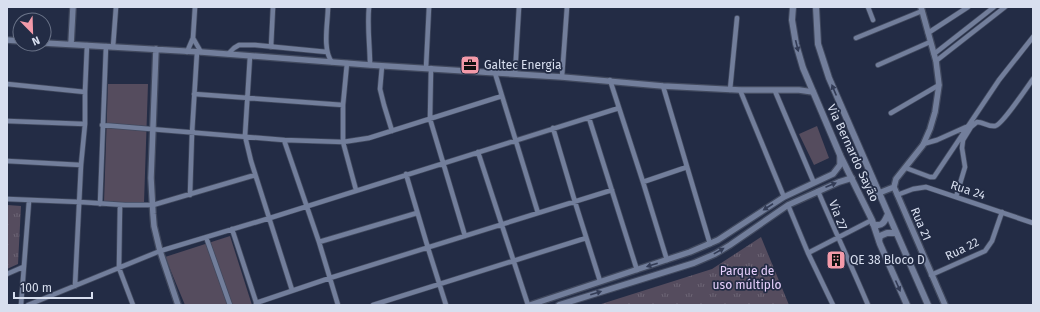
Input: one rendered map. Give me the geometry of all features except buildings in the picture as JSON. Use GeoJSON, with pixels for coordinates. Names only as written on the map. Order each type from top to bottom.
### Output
{"type":"FeatureCollection","features":[{"type":"Feature","properties":{"kind":"main road","name":"Via Bernardo Sayão"},"geometry":{"type":"LineString","coordinates":[[793,7],[792,20],[796,44],[809,83],[840,155],[872,222],[907,305]]}},
{"type":"Feature","properties":{"kind":"main road","name":"Via Bernardo Sayão"},"geometry":{"type":"LineString","coordinates":[[816,7],[818,44],[829,78],[928,305]]}},
{"type":"Feature","properties":{"kind":"main road"},"geometry":{"type":"LineString","coordinates":[[872,222],[878,225],[881,224],[884,222],[888,214]]}},
{"type":"Feature","properties":{"kind":"main road"},"geometry":{"type":"LineString","coordinates":[[880,244],[879,240],[881,235],[887,233],[896,234]]}},
{"type":"Feature","properties":{"kind":"street"},"geometry":{"type":"LineString","coordinates":[[71,44],[73,7]]}},
{"type":"Feature","properties":{"kind":"street"},"geometry":{"type":"LineString","coordinates":[[100,204],[102,125],[110,46],[116,7]]}},
{"type":"Feature","properties":{"kind":"street"},"geometry":{"type":"LineString","coordinates":[[187,52],[193,38],[194,7]]}},
{"type":"Feature","properties":{"kind":"street"},"geometry":{"type":"LineString","coordinates":[[271,47],[273,7]]}},
{"type":"Feature","properties":{"kind":"street"},"geometry":{"type":"LineString","coordinates":[[328,7],[327,52],[328,58],[332,62]]}},
{"type":"Feature","properties":{"kind":"street"},"geometry":{"type":"LineString","coordinates":[[369,7],[368,30],[370,65]]}},
{"type":"Feature","properties":{"kind":"street"},"geometry":{"type":"LineString","coordinates":[[429,7],[430,119],[465,236]]}},
{"type":"Feature","properties":{"kind":"street"},"geometry":{"type":"LineString","coordinates":[[515,74],[519,7]]}},
{"type":"Feature","properties":{"kind":"street"},"geometry":{"type":"LineString","coordinates":[[562,77],[567,7]]}},
{"type":"Feature","properties":{"kind":"street"},"geometry":{"type":"LineString","coordinates":[[868,7],[873,20]]}},
{"type":"Feature","properties":{"kind":"street"},"geometry":{"type":"LineString","coordinates":[[928,33],[968,7]]}},
{"type":"Feature","properties":{"kind":"street"},"geometry":{"type":"LineString","coordinates":[[934,54],[994,7]]}},
{"type":"Feature","properties":{"kind":"street"},"geometry":{"type":"LineString","coordinates":[[936,61],[1005,7]]}},
{"type":"Feature","properties":{"kind":"street"},"geometry":{"type":"LineString","coordinates":[[856,38],[921,9],[936,61],[939,85],[932,124],[923,144],[896,179],[894,187],[879,193]]}},
{"type":"Feature","properties":{"kind":"street"},"geometry":{"type":"LineString","coordinates":[[730,90],[737,18]]}},
{"type":"Feature","properties":{"kind":"street"},"geometry":{"type":"LineString","coordinates":[[906,168],[930,177],[934,177],[967,126],[1007,69],[1033,37]]}},
{"type":"Feature","properties":{"kind":"street"},"geometry":{"type":"LineString","coordinates":[[190,195],[194,94],[199,52],[193,38]]}},
{"type":"Feature","properties":{"kind":"street"},"geometry":{"type":"LineString","coordinates":[[878,65],[930,42]]}},
{"type":"Feature","properties":{"kind":"street"},"geometry":{"type":"LineString","coordinates":[[52,43],[228,54],[347,64],[610,80],[663,86],[730,90],[799,90],[813,92]]}},
{"type":"Feature","properties":{"kind":"street"},"geometry":{"type":"LineString","coordinates":[[75,286],[81,165],[85,124],[87,45]]}},
{"type":"Feature","properties":{"kind":"street"},"geometry":{"type":"LineString","coordinates":[[228,54],[239,45],[255,45],[327,52]]}},
{"type":"Feature","properties":{"kind":"street"},"geometry":{"type":"LineString","coordinates":[[156,49],[151,178],[154,226],[160,250],[178,305]]}},
{"type":"Feature","properties":{"kind":"street"},"geometry":{"type":"LineString","coordinates":[[250,56],[245,136],[255,175],[292,290]]}},
{"type":"Feature","properties":{"kind":"street"},"geometry":{"type":"LineString","coordinates":[[347,64],[343,104],[342,142],[356,190]]}},
{"type":"Feature","properties":{"kind":"street"},"geometry":{"type":"LineString","coordinates":[[382,66],[380,89],[392,131]]}},
{"type":"Feature","properties":{"kind":"street"},"geometry":{"type":"LineString","coordinates":[[496,73],[538,213]]}},
{"type":"Feature","properties":{"kind":"street"},"geometry":{"type":"LineString","coordinates":[[610,80],[667,260]]}},
{"type":"Feature","properties":{"kind":"street"},"geometry":{"type":"LineString","coordinates":[[956,197],[965,167],[962,143],[971,127],[977,122],[992,126],[997,125],[1008,114],[1033,80]]}},
{"type":"Feature","properties":{"kind":"street"},"geometry":{"type":"LineString","coordinates":[[799,90],[809,83]]}},
{"type":"Feature","properties":{"kind":"street"},"geometry":{"type":"LineString","coordinates":[[7,84],[85,92]]}},
{"type":"Feature","properties":{"kind":"street"},"geometry":{"type":"LineString","coordinates":[[891,113],[939,85]]}},
{"type":"Feature","properties":{"kind":"street"},"geometry":{"type":"LineString","coordinates":[[663,86],[710,244]]}},
{"type":"Feature","properties":{"kind":"street"},"geometry":{"type":"LineString","coordinates":[[740,90],[784,197]]}},
{"type":"Feature","properties":{"kind":"street"},"geometry":{"type":"LineString","coordinates":[[775,91],[814,183]]}},
{"type":"Feature","properties":{"kind":"street"},"geometry":{"type":"LineString","coordinates":[[194,94],[343,104]]}},
{"type":"Feature","properties":{"kind":"street"},"geometry":{"type":"LineString","coordinates":[[102,125],[284,140],[342,142],[369,138],[502,96]]}},
{"type":"Feature","properties":{"kind":"street"},"geometry":{"type":"LineString","coordinates":[[28,305],[160,250],[270,218],[619,108]]}},
{"type":"Feature","properties":{"kind":"street"},"geometry":{"type":"LineString","coordinates":[[589,118],[637,270]]}},
{"type":"Feature","properties":{"kind":"street"},"geometry":{"type":"LineString","coordinates":[[7,121],[85,124]]}},
{"type":"Feature","properties":{"kind":"street"},"geometry":{"type":"LineString","coordinates":[[923,144],[937,140],[967,126]]}},
{"type":"Feature","properties":{"kind":"street"},"geometry":{"type":"LineString","coordinates":[[553,128],[600,281]]}},
{"type":"Feature","properties":{"kind":"street"},"geometry":{"type":"LineString","coordinates":[[284,140],[338,305]]}},
{"type":"Feature","properties":{"kind":"street"},"geometry":{"type":"LineString","coordinates":[[478,152],[529,305],[667,260],[710,244],[784,197],[833,174],[840,165],[840,155]]}},
{"type":"Feature","properties":{"kind":"street"},"geometry":{"type":"LineString","coordinates":[[7,161],[81,165]]}},
{"type":"Feature","properties":{"kind":"street"},"geometry":{"type":"LineString","coordinates":[[643,182],[687,167]]}},
{"type":"Feature","properties":{"kind":"street"},"geometry":{"type":"LineString","coordinates":[[406,174],[446,305]]}},
{"type":"Feature","properties":{"kind":"street"},"geometry":{"type":"LineString","coordinates":[[7,199],[120,205],[153,205],[255,175]]}},
{"type":"Feature","properties":{"kind":"street"},"geometry":{"type":"LineString","coordinates":[[559,305],[694,263],[715,254],[788,205],[839,182],[852,178]]}},
{"type":"Feature","properties":{"kind":"street","name":"Rua 24"},"geometry":{"type":"LineString","coordinates":[[897,195],[923,186],[1033,223]]}},
{"type":"Feature","properties":{"kind":"street","name":"Rua 21"},"geometry":{"type":"LineString","coordinates":[[894,187],[945,305]]}},
{"type":"Feature","properties":{"kind":"street"},"geometry":{"type":"LineString","coordinates":[[232,229],[257,304],[292,290],[612,190]]}},
{"type":"Feature","properties":{"kind":"street","name":"Via 27"},"geometry":{"type":"LineString","coordinates":[[808,254],[837,237],[818,191]]}},
{"type":"Feature","properties":{"kind":"street"},"geometry":{"type":"LineString","coordinates":[[21,305],[29,201]]}},
{"type":"Feature","properties":{"kind":"street"},"geometry":{"type":"LineString","coordinates":[[120,205],[119,268],[132,304]]}},
{"type":"Feature","properties":{"kind":"street"},"geometry":{"type":"LineString","coordinates":[[788,205],[808,254],[833,305]]}},
{"type":"Feature","properties":{"kind":"street","name":"Rua 22"},"geometry":{"type":"LineString","coordinates":[[931,275],[985,252],[992,241],[1002,212]]}},
{"type":"Feature","properties":{"kind":"street"},"geometry":{"type":"LineString","coordinates":[[318,242],[417,213]]}},
{"type":"Feature","properties":{"kind":"street"},"geometry":{"type":"LineString","coordinates":[[750,219],[756,227]]}},
{"type":"Feature","properties":{"kind":"street"},"geometry":{"type":"LineString","coordinates":[[868,305],[853,269],[837,237],[872,222]]}},
{"type":"Feature","properties":{"kind":"street"},"geometry":{"type":"LineString","coordinates":[[743,224],[749,232]]}},
{"type":"Feature","properties":{"kind":"street"},"geometry":{"type":"LineString","coordinates":[[206,237],[230,305]]}},
{"type":"Feature","properties":{"kind":"street"},"geometry":{"type":"LineString","coordinates":[[373,305],[586,238]]}},
{"type":"Feature","properties":{"kind":"street"},"geometry":{"type":"LineString","coordinates":[[7,274],[23,267]]}},
{"type":"Feature","properties":{"kind":"green space"},"geometry":{"type":"Polygon","coordinates":[[[108,84],[148,84],[144,203],[104,202],[108,84]]]}},
{"type":"Feature","properties":{"kind":"green space"},"geometry":{"type":"Polygon","coordinates":[[[817,126],[829,158],[814,165],[799,134],[817,126]]]}},
{"type":"Feature","properties":{"kind":"green space"},"geometry":{"type":"Polygon","coordinates":[[[7,205],[21,206],[18,264],[7,269],[7,205]]]}},
{"type":"Feature","properties":{"kind":"green space"},"geometry":{"type":"Polygon","coordinates":[[[230,236],[252,305],[185,305],[165,257],[230,236]]]}},
{"type":"Feature","properties":{"kind":"green space","name":"Parque de uso múltiplo"},"geometry":{"type":"Polygon","coordinates":[[[761,237],[789,305],[598,305],[712,269],[761,237]]]}},
{"type":"Feature","properties":{"kind":"place","name":"Galtec Energia"},"geometry":{"type":"Point","coordinates":[470,65]}},
{"type":"Feature","properties":{"kind":"place","name":"QE 38 Bloco D"},"geometry":{"type":"Point","coordinates":[836,260]}}]}
